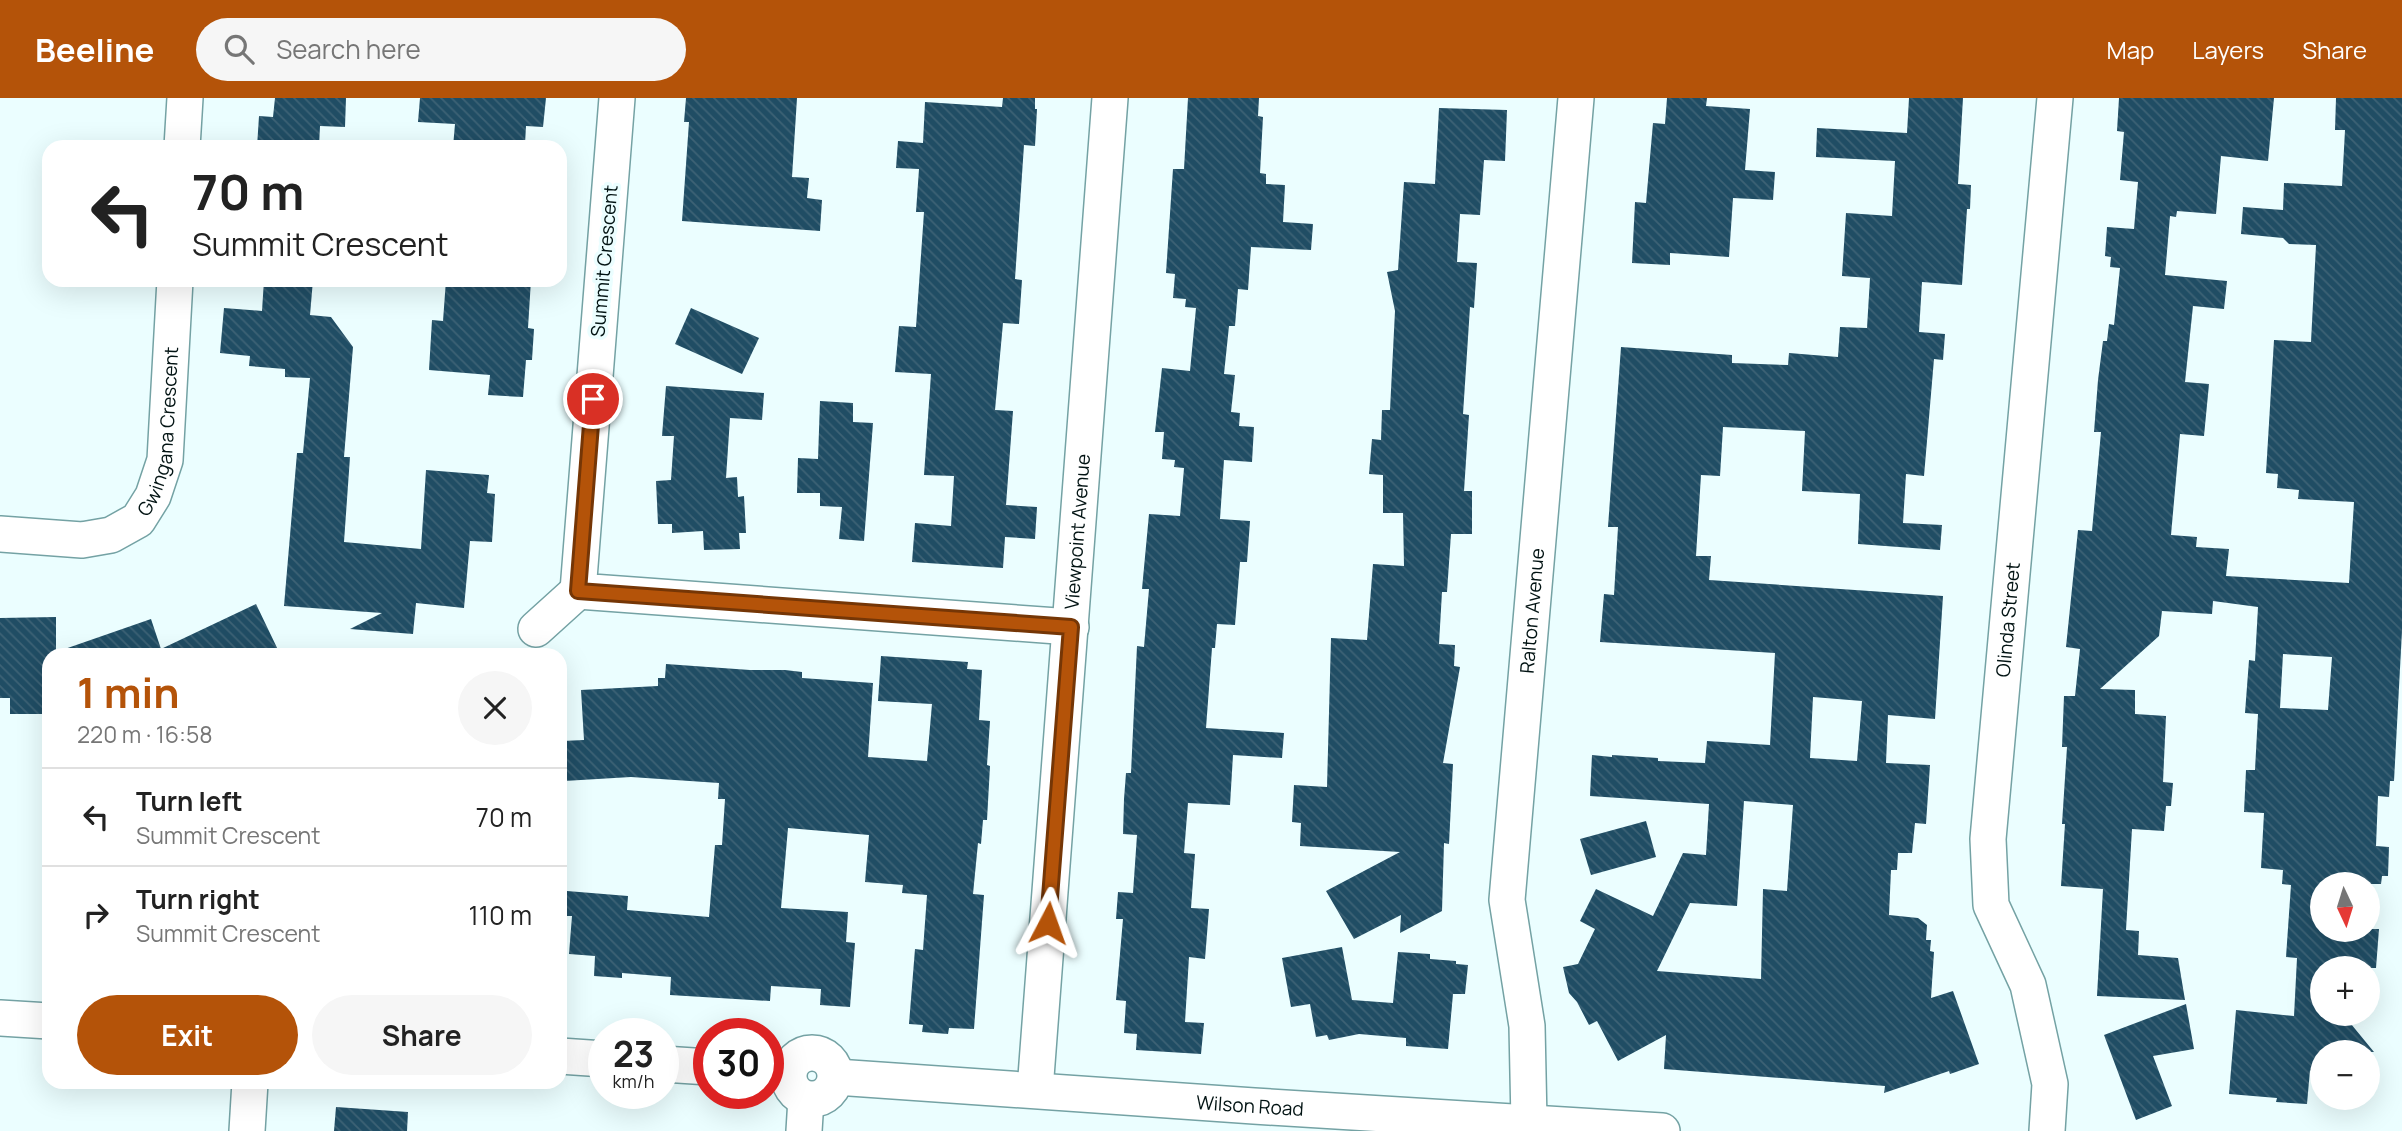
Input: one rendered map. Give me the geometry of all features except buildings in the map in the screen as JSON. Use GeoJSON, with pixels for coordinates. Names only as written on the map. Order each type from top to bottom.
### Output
{"type":"FeatureCollection","features":[{"type":"Feature","properties":{"kind":"street"},"geometry":{"type":"LineString","coordinates":[[182,140],[185,98]]}},
{"type":"Feature","properties":{"kind":"street","name":"Summit Crescent"},"geometry":{"type":"LineString","coordinates":[[578,591],[617,98]]}},
{"type":"Feature","properties":{"kind":"street","name":"Viewpoint Avenue"},"geometry":{"type":"LineString","coordinates":[[1035,1090],[1110,98]]}},
{"type":"Feature","properties":{"kind":"street","name":"Ralton Avenue"},"geometry":{"type":"LineString","coordinates":[[1529,1122],[1527,1026],[1507,900],[1576,98]]}},
{"type":"Feature","properties":{"kind":"street","name":"Olinda Street"},"geometry":{"type":"LineString","coordinates":[[2047,1131],[2050,1084],[2028,985],[1992,905],[1988,838],[2055,98]]}},
{"type":"Feature","properties":{"kind":"street","name":"Gwingana Crescent"},"geometry":{"type":"LineString","coordinates":[[0,534],[82,540],[111,535],[138,520],[153,496],[165,460],[175,287]]}},
{"type":"Feature","properties":{"kind":"street"},"geometry":{"type":"LineString","coordinates":[[536,629],[578,591],[1071,627]]}},
{"type":"Feature","properties":{"kind":"street"},"geometry":{"type":"LineString","coordinates":[[0,1018],[42,1021]]}},
{"type":"Feature","properties":{"kind":"street"},"geometry":{"type":"LineString","coordinates":[[567,1056],[588,1058]]}},
{"type":"Feature","properties":{"kind":"street","name":"Wilson Road"},"geometry":{"type":"LineString","coordinates":[[792,1093],[822,1097],[829,1092],[836,1077],[1035,1090],[1253,1119],[1529,1122],[1662,1131]]}},
{"type":"Feature","properties":{"kind":"street"},"geometry":{"type":"LineString","coordinates":[[247,1131],[250,1089]]}},
{"type":"Feature","properties":{"kind":"route"},"geometry":{"type":"LineString","coordinates":[[593,399],[578,591],[1071,627],[1048,923]]}}]}
